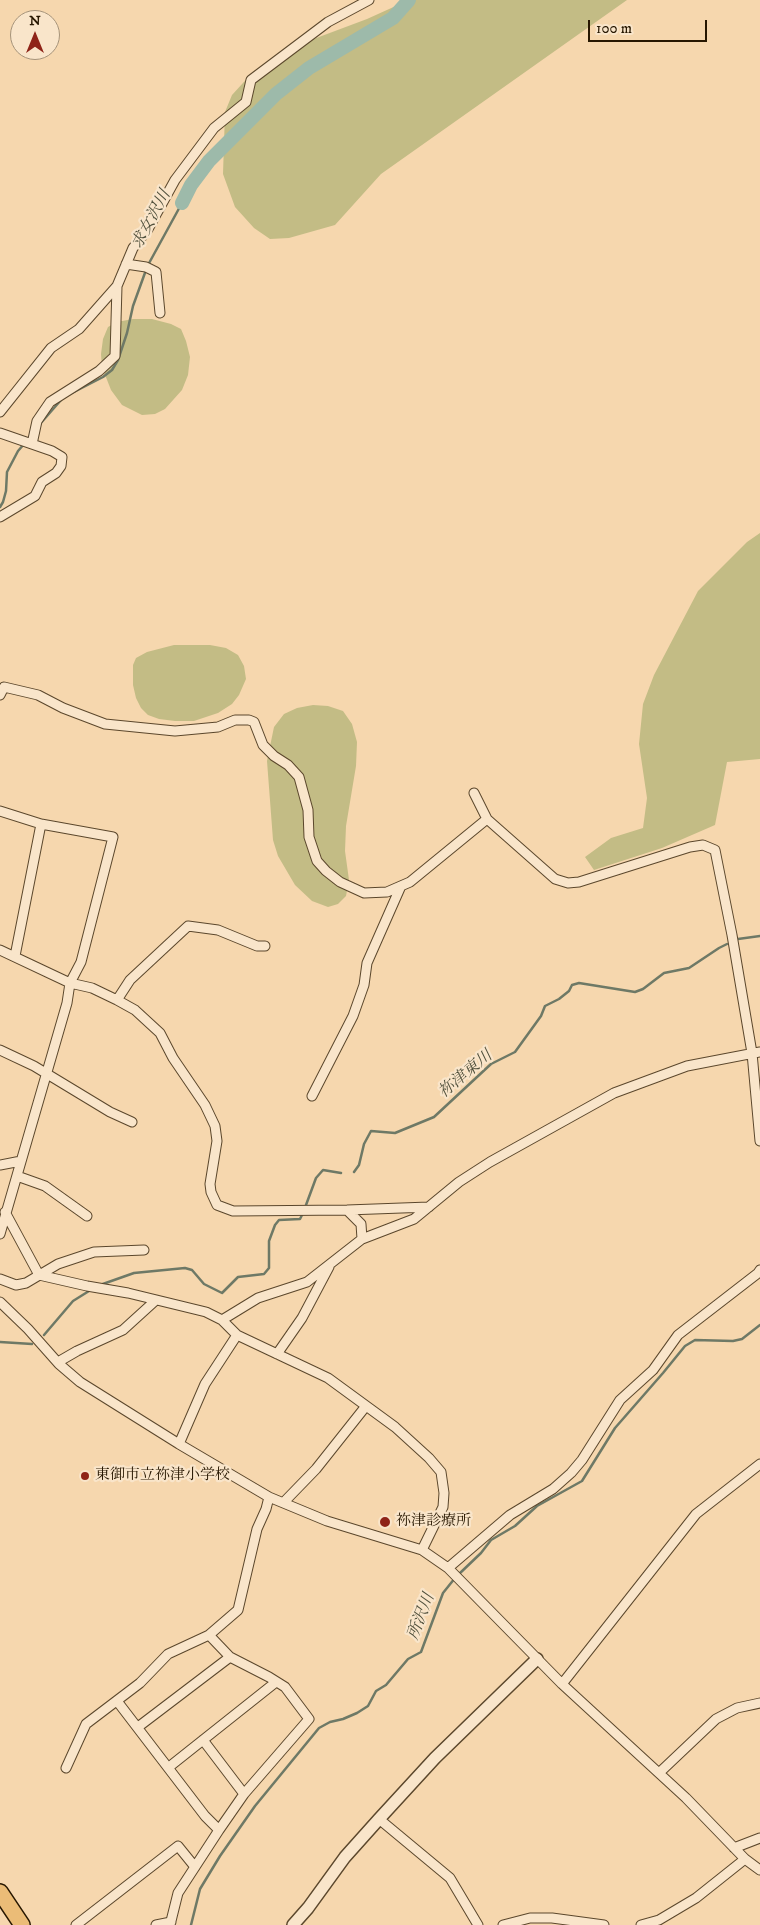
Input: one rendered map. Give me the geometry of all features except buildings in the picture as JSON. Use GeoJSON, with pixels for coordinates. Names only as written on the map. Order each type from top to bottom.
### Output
{"type":"FeatureCollection","features":[{"type":"Feature","properties":{"kind":"main road"},"geometry":{"type":"LineString","coordinates":[[0,1892],[21,1925]]}},
{"type":"Feature","properties":{"kind":"street"},"geometry":{"type":"LineString","coordinates":[[0,412],[51,348],[79,329],[117,286],[133,248],[148,229],[174,180],[214,128],[246,102],[252,80],[328,22],[369,0]]}},
{"type":"Feature","properties":{"kind":"street"},"geometry":{"type":"LineString","coordinates":[[126,264],[146,267],[156,272],[160,313]]}},
{"type":"Feature","properties":{"kind":"street"},"geometry":{"type":"LineString","coordinates":[[32,444],[37,421],[50,402],[99,371],[115,356],[117,286]]}},
{"type":"Feature","properties":{"kind":"street"},"geometry":{"type":"LineString","coordinates":[[0,433],[62,457],[61,466],[56,473],[42,482],[35,496],[0,517]]}},
{"type":"Feature","properties":{"kind":"street"},"geometry":{"type":"LineString","coordinates":[[0,695],[4,687],[38,695],[63,708],[105,724],[114,725],[175,731],[206,729],[218,727],[235,720],[249,720],[257,727],[263,745],[274,756],[288,765],[299,777],[308,810],[309,837],[314,855],[326,871],[344,885],[364,893],[387,892],[410,882],[487,819]]}},
{"type":"Feature","properties":{"kind":"street"},"geometry":{"type":"LineString","coordinates":[[474,793],[487,819],[556,879],[568,883],[579,882],[690,847],[703,845],[716,850],[756,1052],[760,1141]]}},
{"type":"Feature","properties":{"kind":"street"},"geometry":{"type":"LineString","coordinates":[[0,811],[40,824],[113,837],[81,962],[70,984],[67,1003],[0,1234]]}},
{"type":"Feature","properties":{"kind":"street"},"geometry":{"type":"LineString","coordinates":[[15,956],[40,824]]}},
{"type":"Feature","properties":{"kind":"street"},"geometry":{"type":"LineString","coordinates":[[312,1096],[353,1016],[364,985],[367,963],[401,886]]}},
{"type":"Feature","properties":{"kind":"street"},"geometry":{"type":"LineString","coordinates":[[117,1000],[130,980],[188,926],[218,930],[257,946],[265,946]]}},
{"type":"Feature","properties":{"kind":"street"},"geometry":{"type":"LineString","coordinates":[[0,950],[70,984],[92,988],[117,1000],[135,1010],[160,1034],[173,1058],[206,1105],[214,1126],[217,1141],[210,1184],[211,1192],[217,1205],[233,1211],[430,1207]]}},
{"type":"Feature","properties":{"kind":"street"},"geometry":{"type":"LineString","coordinates":[[0,1050],[46,1072],[110,1112],[132,1122]]}},
{"type":"Feature","properties":{"kind":"street"},"geometry":{"type":"LineString","coordinates":[[222,1320],[258,1298],[307,1282],[321,1270],[329,1267],[362,1239],[414,1220],[459,1182],[490,1162],[614,1093],[687,1066],[756,1052]]}},
{"type":"Feature","properties":{"kind":"street"},"geometry":{"type":"LineString","coordinates":[[0,1165],[22,1160]]}},
{"type":"Feature","properties":{"kind":"street"},"geometry":{"type":"LineString","coordinates":[[16,1176],[45,1186],[87,1216]]}},
{"type":"Feature","properties":{"kind":"street"},"geometry":{"type":"LineString","coordinates":[[348,1210],[361,1224],[362,1239]]}},
{"type":"Feature","properties":{"kind":"street"},"geometry":{"type":"LineString","coordinates":[[5,1212],[39,1275],[87,1286],[128,1292],[206,1312],[222,1320],[237,1335],[328,1378],[395,1427],[429,1458],[441,1472],[444,1493],[443,1507],[422,1550]]}},
{"type":"Feature","properties":{"kind":"street"},"geometry":{"type":"LineString","coordinates":[[0,1279],[16,1285],[26,1283],[58,1264],[94,1252],[144,1250]]}},
{"type":"Feature","properties":{"kind":"street"},"geometry":{"type":"LineString","coordinates":[[277,1354],[302,1318],[329,1267]]}},
{"type":"Feature","properties":{"kind":"street"},"geometry":{"type":"LineString","coordinates":[[448,1568],[510,1515],[553,1489],[572,1473],[620,1400],[653,1370],[678,1335],[760,1270]]}},
{"type":"Feature","properties":{"kind":"street"},"geometry":{"type":"LineString","coordinates":[[58,1362],[123,1330],[156,1300]]}},
{"type":"Feature","properties":{"kind":"street"},"geometry":{"type":"LineString","coordinates":[[0,1302],[80,1382],[179,1444],[269,1497],[327,1521],[422,1550],[448,1568],[562,1684],[659,1773],[745,1859],[760,1870]]}},
{"type":"Feature","properties":{"kind":"street"},"geometry":{"type":"LineString","coordinates":[[179,1444],[205,1384],[237,1335]]}},
{"type":"Feature","properties":{"kind":"street"},"geometry":{"type":"LineString","coordinates":[[284,1502],[316,1468],[366,1406]]}},
{"type":"Feature","properties":{"kind":"street"},"geometry":{"type":"LineString","coordinates":[[562,1684],[696,1514],[760,1464]]}},
{"type":"Feature","properties":{"kind":"street"},"geometry":{"type":"LineString","coordinates":[[66,1768],[86,1724],[140,1683],[168,1654],[209,1635],[238,1610],[257,1529],[269,1497]]}},
{"type":"Feature","properties":{"kind":"street"},"geometry":{"type":"LineString","coordinates":[[156,1925],[171,1923],[178,1893],[219,1830],[244,1794],[309,1719],[285,1687],[269,1676],[230,1657],[209,1635]]}},
{"type":"Feature","properties":{"kind":"street"},"geometry":{"type":"LineString","coordinates":[[138,1727],[230,1657]]}},
{"type":"Feature","properties":{"kind":"street"},"geometry":{"type":"LineString","coordinates":[[294,1925],[345,1857],[379,1819],[435,1758],[537,1659]]}},
{"type":"Feature","properties":{"kind":"street"},"geometry":{"type":"LineString","coordinates":[[168,1767],[276,1682]]}},
{"type":"Feature","properties":{"kind":"street"},"geometry":{"type":"LineString","coordinates":[[117,1700],[205,1816],[219,1830]]}},
{"type":"Feature","properties":{"kind":"street"},"geometry":{"type":"LineString","coordinates":[[659,1773],[716,1719],[737,1708],[760,1703]]}},
{"type":"Feature","properties":{"kind":"street"},"geometry":{"type":"LineString","coordinates":[[203,1740],[244,1794]]}},
{"type":"Feature","properties":{"kind":"street"},"geometry":{"type":"LineString","coordinates":[[379,1819],[450,1878],[478,1925]]}},
{"type":"Feature","properties":{"kind":"street"},"geometry":{"type":"LineString","coordinates":[[734,1848],[760,1838]]}},
{"type":"Feature","properties":{"kind":"street"},"geometry":{"type":"LineString","coordinates":[[76,1925],[178,1846],[195,1867]]}},
{"type":"Feature","properties":{"kind":"street"},"geometry":{"type":"LineString","coordinates":[[641,1925],[659,1920],[696,1898],[745,1859]]}},
{"type":"Feature","properties":{"kind":"street"},"geometry":{"type":"LineString","coordinates":[[503,1925],[530,1918],[552,1918],[604,1925]]}},
{"type":"Feature","properties":{"kind":"shaded area"},"geometry":{"type":"Polygon","coordinates":[[[409,0],[627,0],[381,174],[335,225],[289,238],[270,239],[254,228],[235,207],[223,174],[225,112],[232,95],[253,72],[287,49],[367,19],[409,0]]]}},
{"type":"Feature","properties":{"kind":"shaded area"},"geometry":{"type":"Polygon","coordinates":[[[133,319],[152,319],[181,329],[190,357],[188,375],[182,390],[165,409],[155,414],[142,415],[122,405],[111,390],[102,367],[103,339],[108,327],[117,322],[133,319]]]}},
{"type":"Feature","properties":{"kind":"shaded area"},"geometry":{"type":"Polygon","coordinates":[[[760,533],[760,759],[727,762],[715,825],[662,848],[594,870],[585,857],[611,838],[643,828],[647,798],[639,744],[643,704],[654,675],[698,591],[747,542],[760,533]]]}},
{"type":"Feature","properties":{"kind":"shaded area"},"geometry":{"type":"Polygon","coordinates":[[[174,645],[210,645],[226,648],[238,655],[244,666],[246,679],[239,695],[232,704],[218,713],[194,721],[159,719],[148,715],[141,708],[133,685],[133,665],[136,658],[147,652],[174,645]]]}},
{"type":"Feature","properties":{"kind":"shaded area"},"geometry":{"type":"Polygon","coordinates":[[[313,705],[328,706],[343,711],[352,724],[357,742],[356,766],[346,826],[345,851],[349,880],[346,896],[338,904],[328,907],[312,901],[295,885],[278,856],[273,840],[267,761],[274,727],[284,714],[297,708],[313,705]]]}},
{"type":"Feature","properties":{"kind":"waterway","name":"求女沢川"},"geometry":{"type":"LineString","coordinates":[[182,203],[191,185],[209,161],[276,94],[309,68],[393,18],[409,0]]}},
{"type":"Feature","properties":{"kind":"waterway","name":"求女沢川"},"geometry":{"type":"LineString","coordinates":[[148,265],[182,203]]}},
{"type":"Feature","properties":{"kind":"waterway","name":"求女沢川"},"geometry":{"type":"LineString","coordinates":[[70,394],[103,377],[112,370],[118,360],[133,306],[146,270]]}},
{"type":"Feature","properties":{"kind":"waterway","name":"求女沢川"},"geometry":{"type":"LineString","coordinates":[[40,424],[61,400]]}},
{"type":"Feature","properties":{"kind":"waterway","name":"求女沢川"},"geometry":{"type":"LineString","coordinates":[[0,507],[6,491],[7,472],[24,444]]}},
{"type":"Feature","properties":{"kind":"waterway","name":"祢津東川"},"geometry":{"type":"LineString","coordinates":[[738,939],[760,936]]}},
{"type":"Feature","properties":{"kind":"waterway","name":"祢津東川"},"geometry":{"type":"LineString","coordinates":[[354,1172],[359,1165],[364,1144],[371,1131],[395,1133],[434,1117],[491,1064],[515,1052],[541,1016],[545,1006],[559,999],[569,991],[572,985],[579,983],[635,992],[643,989],[664,973],[689,968],[727,944]]}},
{"type":"Feature","properties":{"kind":"waterway","name":"祢津東川"},"geometry":{"type":"LineString","coordinates":[[306,1205],[316,1178],[323,1170],[341,1173]]}},
{"type":"Feature","properties":{"kind":"waterway","name":"祢津東川"},"geometry":{"type":"LineString","coordinates":[[100,1285],[134,1273],[185,1268],[192,1270],[204,1284],[222,1293],[238,1277],[264,1274],[269,1268],[269,1241],[275,1225],[279,1220],[300,1219],[302,1215]]}},
{"type":"Feature","properties":{"kind":"waterway","name":"祢津東川"},"geometry":{"type":"LineString","coordinates":[[44,1335],[73,1301],[89,1291]]}},
{"type":"Feature","properties":{"kind":"waterway","name":"所沢川"},"geometry":{"type":"LineString","coordinates":[[459,1574],[481,1553],[491,1540],[515,1526],[537,1506],[582,1481],[615,1428],[685,1346],[695,1340],[733,1341],[742,1339],[760,1325]]}},
{"type":"Feature","properties":{"kind":"waterway","name":"祢津東川"},"geometry":{"type":"LineString","coordinates":[[0,1342],[32,1344]]}},
{"type":"Feature","properties":{"kind":"waterway","name":"所沢川"},"geometry":{"type":"LineString","coordinates":[[191,1925],[200,1889],[220,1856],[255,1806],[319,1728],[330,1722],[357,1713],[368,1706],[376,1691],[386,1685],[408,1659],[421,1652],[443,1593],[455,1578]]}},
{"type":"Feature","properties":{"kind":"place","name":"東御市立祢津小学校"},"geometry":{"type":"Point","coordinates":[85,1476]}},
{"type":"Feature","properties":{"kind":"place","name":"祢津診療所"},"geometry":{"type":"Point","coordinates":[385,1522]}}]}
